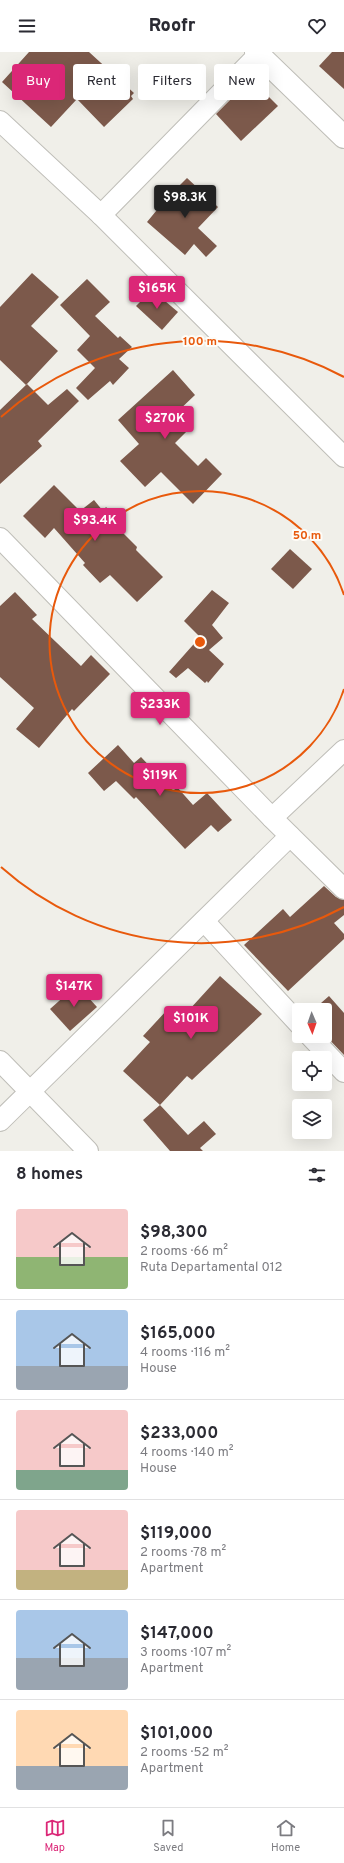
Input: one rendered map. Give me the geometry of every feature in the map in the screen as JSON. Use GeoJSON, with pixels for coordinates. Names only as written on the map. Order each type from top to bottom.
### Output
{"type":"FeatureCollection","features":[{"type":"Feature","properties":{"kind":"main road"},"geometry":{"type":"LineString","coordinates":[[258,53],[344,137]]}},
{"type":"Feature","properties":{"kind":"street"},"geometry":{"type":"LineString","coordinates":[[101,214],[258,53]]}},
{"type":"Feature","properties":{"kind":"street"},"geometry":{"type":"LineString","coordinates":[[0,121],[101,214],[344,457]]}},
{"type":"Feature","properties":{"kind":"street"},"geometry":{"type":"LineString","coordinates":[[0,538],[272,818],[344,889]]}},
{"type":"Feature","properties":{"kind":"street"},"geometry":{"type":"LineString","coordinates":[[272,818],[344,750]]}},
{"type":"Feature","properties":{"kind":"street"},"geometry":{"type":"LineString","coordinates":[[0,1121],[290,836]]}},
{"type":"Feature","properties":{"kind":"street"},"geometry":{"type":"LineString","coordinates":[[204,921],[292,1016]]}},
{"type":"Feature","properties":{"kind":"street"},"geometry":{"type":"LineString","coordinates":[[317,1043],[344,1072]]}},
{"type":"Feature","properties":{"kind":"street"},"geometry":{"type":"LineString","coordinates":[[0,1061],[88,1151]]}},
{"type":"Feature","properties":{"kind":"building"},"geometry":{"type":"Polygon","coordinates":[[[29,52],[89,52],[102,64],[73,64],[73,100],[76,100],[51,127],[22,100],[65,100],[65,64],[18,64],[29,52]]]}},
{"type":"Feature","properties":{"kind":"building"},"geometry":{"type":"Polygon","coordinates":[[[332,52],[344,52],[344,89],[319,66],[332,52]]]}},
{"type":"Feature","properties":{"kind":"building"},"geometry":{"type":"Polygon","coordinates":[[[12,71],[12,91],[2,82],[12,71]]]}},
{"type":"Feature","properties":{"kind":"building"},"geometry":{"type":"Polygon","coordinates":[[[130,89],[134,93],[131,96],[133,99],[104,127],[78,100],[130,100],[130,89]]]}},
{"type":"Feature","properties":{"kind":"building"},"geometry":{"type":"Polygon","coordinates":[[[269,97],[278,106],[241,141],[216,114],[230,100],[269,100],[269,97]]]}},
{"type":"Feature","properties":{"kind":"building"},"geometry":{"type":"Polygon","coordinates":[[[187,178],[218,207],[198,228],[217,246],[206,257],[194,244],[185,255],[147,222],[166,199],[187,178]]]}},
{"type":"Feature","properties":{"kind":"building"},"geometry":{"type":"Polygon","coordinates":[[[32,273],[59,297],[31,326],[58,351],[26,385],[0,360],[0,307],[32,273]]]}},
{"type":"Feature","properties":{"kind":"building"},"geometry":{"type":"Polygon","coordinates":[[[87,279],[110,302],[95,316],[118,338],[120,336],[132,347],[119,359],[129,368],[113,385],[110,381],[88,400],[76,388],[95,368],[77,350],[90,336],[60,305],[87,279]]]}},
{"type":"Feature","properties":{"kind":"building"},"geometry":{"type":"Polygon","coordinates":[[[152,290],[178,312],[162,330],[136,306],[152,290]]]}},
{"type":"Feature","properties":{"kind":"building"},"geometry":{"type":"Polygon","coordinates":[[[173,370],[195,395],[176,413],[190,428],[175,443],[198,466],[206,458],[222,474],[193,504],[161,472],[145,487],[120,461],[139,444],[118,420],[173,370]]]}},
{"type":"Feature","properties":{"kind":"building"},"geometry":{"type":"Polygon","coordinates":[[[27,384],[48,405],[67,389],[79,401],[38,441],[42,446],[0,484],[0,410],[27,384]]]}},
{"type":"Feature","properties":{"kind":"building"},"geometry":{"type":"Polygon","coordinates":[[[54,485],[80,511],[94,500],[103,511],[106,507],[118,519],[114,524],[137,547],[136,550],[163,577],[137,602],[110,575],[100,583],[83,565],[85,563],[54,528],[45,538],[23,516],[54,485]]]}},
{"type":"Feature","properties":{"kind":"building"},"geometry":{"type":"Polygon","coordinates":[[[290,549],[312,569],[293,589],[271,569],[290,549]]]}},
{"type":"Feature","properties":{"kind":"building"},"geometry":{"type":"Polygon","coordinates":[[[212,590],[229,603],[212,625],[223,638],[209,650],[224,664],[208,683],[207,681],[205,683],[188,668],[176,678],[169,672],[200,637],[184,621],[212,590]]]}},
{"type":"Feature","properties":{"kind":"building"},"geometry":{"type":"Polygon","coordinates":[[[15,592],[37,615],[32,619],[81,666],[91,655],[110,674],[74,711],[72,709],[39,748],[16,729],[34,708],[0,677],[0,606],[15,592]]]}},
{"type":"Feature","properties":{"kind":"building"},"geometry":{"type":"Polygon","coordinates":[[[118,745],[134,763],[141,757],[173,791],[177,787],[193,805],[207,793],[232,820],[218,832],[211,825],[185,849],[136,797],[134,799],[116,781],[104,791],[88,773],[118,745]]]}},
{"type":"Feature","properties":{"kind":"building"},"geometry":{"type":"Polygon","coordinates":[[[324,886],[336,897],[344,900],[344,915],[334,923],[344,934],[344,939],[288,991],[244,945],[283,909],[290,917],[324,886]]]}},
{"type":"Feature","properties":{"kind":"building"},"geometry":{"type":"Polygon","coordinates":[[[220,976],[262,1014],[192,1080],[187,1076],[160,1105],[123,1071],[150,1042],[143,1036],[167,1010],[179,1021],[220,976]]]}},
{"type":"Feature","properties":{"kind":"building"},"geometry":{"type":"Polygon","coordinates":[[[77,985],[97,1007],[70,1031],[50,1009],[77,985]]]}},
{"type":"Feature","properties":{"kind":"building"},"geometry":{"type":"Polygon","coordinates":[[[329,996],[344,1013],[344,1055],[332,1042],[332,1003],[321,1003],[329,996]]]}},
{"type":"Feature","properties":{"kind":"building"},"geometry":{"type":"Polygon","coordinates":[[[160,1105],[188,1135],[204,1121],[216,1134],[200,1148],[203,1151],[170,1151],[143,1120],[160,1105]]]}}]}
